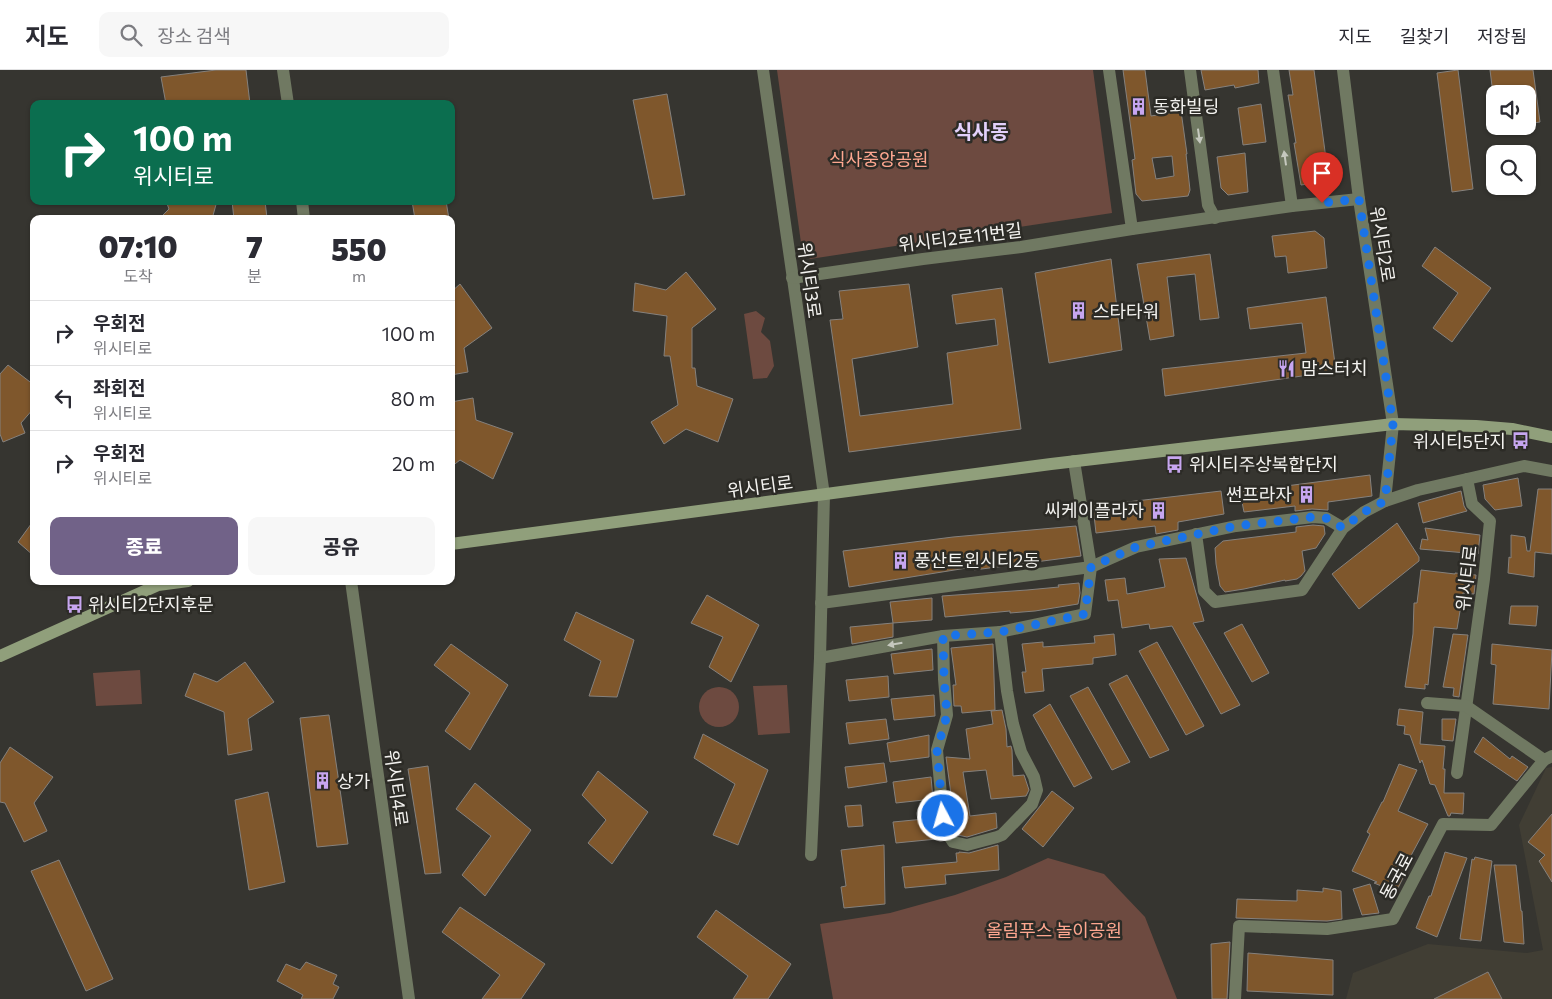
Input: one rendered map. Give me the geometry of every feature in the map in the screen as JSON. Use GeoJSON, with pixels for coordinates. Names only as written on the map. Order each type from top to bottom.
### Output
{"type":"FeatureCollection","features":[{"type":"Feature","properties":{"kind":"main road","name":"위시티로"},"geometry":{"type":"LineString","coordinates":[[455,543],[1074,461],[1393,424],[1512,429],[1552,437]]}},
{"type":"Feature","properties":{"kind":"main road"},"geometry":{"type":"LineString","coordinates":[[0,656],[158,585]]}},
{"type":"Feature","properties":{"kind":"street"},"geometry":{"type":"LineString","coordinates":[[283,70],[287,100]]}},
{"type":"Feature","properties":{"kind":"street","name":"위시티3로"},"geometry":{"type":"LineString","coordinates":[[763,70],[824,495],[820,658],[811,855]]}},
{"type":"Feature","properties":{"kind":"street"},"geometry":{"type":"LineString","coordinates":[[1109,70],[1132,229]]}},
{"type":"Feature","properties":{"kind":"street"},"geometry":{"type":"LineString","coordinates":[[1190,70],[1208,205],[1215,218]]}},
{"type":"Feature","properties":{"kind":"street"},"geometry":{"type":"LineString","coordinates":[[1273,70],[1292,206]]}},
{"type":"Feature","properties":{"kind":"street","name":"위시티2로"},"geometry":{"type":"LineString","coordinates":[[1343,70],[1359,199],[1393,424]]}},
{"type":"Feature","properties":{"kind":"street","name":"위시티2로11번길"},"geometry":{"type":"LineString","coordinates":[[792,278],[923,259],[1021,248],[1132,229],[1292,206],[1359,199]]}},
{"type":"Feature","properties":{"kind":"street"},"geometry":{"type":"LineString","coordinates":[[1385,501],[1393,424]]}},
{"type":"Feature","properties":{"kind":"street"},"geometry":{"type":"LineString","coordinates":[[820,658],[943,636],[1000,632],[1085,614],[1091,567],[1074,461]]}},
{"type":"Feature","properties":{"kind":"street"},"geometry":{"type":"LineString","coordinates":[[1196,534],[1204,591],[1214,602],[1302,590],[1343,528],[1364,512],[1385,501],[1418,490],[1524,466],[1552,471]]}},
{"type":"Feature","properties":{"kind":"street","name":"위시티로"},"geometry":{"type":"LineString","coordinates":[[1457,772],[1484,579],[1490,521],[1472,504],[1467,479]]}},
{"type":"Feature","properties":{"kind":"street"},"geometry":{"type":"LineString","coordinates":[[820,603],[1091,567],[1136,547],[1236,526],[1313,517],[1326,518],[1343,528]]}},
{"type":"Feature","properties":{"kind":"street","name":"위시티4로"},"geometry":{"type":"LineString","coordinates":[[352,585],[409,999]]}},
{"type":"Feature","properties":{"kind":"street"},"geometry":{"type":"LineString","coordinates":[[943,636],[947,715],[937,750],[944,828],[953,842],[967,845],[997,838],[1002,835],[1032,804],[1037,790],[1034,777],[1021,752],[1013,724],[1000,632]]}},
{"type":"Feature","properties":{"kind":"street"},"geometry":{"type":"LineString","coordinates":[[1428,704],[1466,706],[1548,758]]}},
{"type":"Feature","properties":{"kind":"street","name":"동국로"},"geometry":{"type":"LineString","coordinates":[[1235,999],[1239,926],[1328,929],[1393,919],[1442,824],[1491,825],[1548,758]]}},
{"type":"Feature","properties":{"kind":"shaded area"},"geometry":{"type":"Polygon","coordinates":[[[1552,767],[1552,999],[1346,999],[1353,973],[1428,944],[1527,953],[1543,950],[1519,825],[1546,768],[1552,767]]]}},
{"type":"Feature","properties":{"kind":"green space","name":"식사중앙공원"},"geometry":{"type":"Polygon","coordinates":[[[777,70],[1093,70],[1112,213],[810,259],[802,250],[777,70]]]}},
{"type":"Feature","properties":{"kind":"green space"},"geometry":{"type":"Polygon","coordinates":[[[756,311],[765,318],[761,332],[770,341],[774,366],[767,378],[753,379],[744,314],[756,311]]]}},
{"type":"Feature","properties":{"kind":"green space"},"geometry":{"type":"Polygon","coordinates":[[[140,670],[142,704],[96,706],[93,673],[140,670]]]}},
{"type":"Feature","properties":{"kind":"green space"},"geometry":{"type":"Polygon","coordinates":[[[787,685],[790,733],[758,735],[753,686],[787,685]]]}},
{"type":"Feature","properties":{"kind":"green space"},"geometry":{"type":"Polygon","coordinates":[[[723,687],[730,690],[736,696],[739,707],[738,715],[730,724],[723,727],[715,727],[708,724],[700,715],[699,703],[702,696],[711,688],[723,687]]]}},
{"type":"Feature","properties":{"kind":"green space","name":"올림푸스 놀이공원"},"geometry":{"type":"Polygon","coordinates":[[[1048,858],[1104,874],[1145,917],[1177,999],[833,999],[820,924],[890,913],[955,895],[1006,877],[1048,858]]]}},
{"type":"Feature","properties":{"kind":"building"},"geometry":{"type":"Polygon","coordinates":[[[216,70],[246,70],[250,100],[165,100],[161,77],[216,70]]]}},
{"type":"Feature","properties":{"kind":"building"},"geometry":{"type":"Polygon","coordinates":[[[1123,70],[1145,70],[1151,116],[1181,111],[1190,190],[1188,196],[1142,201],[1136,194],[1132,160],[1135,159],[1123,70]],[[1172,156],[1152,158],[1156,179],[1174,176],[1172,156]]]}},
{"type":"Feature","properties":{"kind":"building"},"geometry":{"type":"Polygon","coordinates":[[[1201,70],[1258,70],[1259,83],[1235,88],[1234,85],[1205,90],[1201,70]]]}},
{"type":"Feature","properties":{"kind":"building"},"geometry":{"type":"Polygon","coordinates":[[[1289,70],[1314,70],[1329,181],[1301,185],[1288,95],[1293,95],[1289,70]]]}},
{"type":"Feature","properties":{"kind":"building"},"geometry":{"type":"Polygon","coordinates":[[[1458,70],[1473,189],[1452,192],[1437,73],[1458,70]]]}},
{"type":"Feature","properties":{"kind":"building"},"geometry":{"type":"Polygon","coordinates":[[[1490,70],[1533,70],[1535,85],[1492,85],[1490,70]]]}},
{"type":"Feature","properties":{"kind":"building"},"geometry":{"type":"Polygon","coordinates":[[[1536,92],[1540,122],[1536,123],[1536,92]]]}},
{"type":"Feature","properties":{"kind":"building"},"geometry":{"type":"Polygon","coordinates":[[[667,94],[685,195],[653,199],[633,100],[667,94]]]}},
{"type":"Feature","properties":{"kind":"building"},"geometry":{"type":"Polygon","coordinates":[[[1261,104],[1266,142],[1243,145],[1238,108],[1261,104]]]}},
{"type":"Feature","properties":{"kind":"building"},"geometry":{"type":"Polygon","coordinates":[[[1245,153],[1248,192],[1228,195],[1221,188],[1217,157],[1245,153]]]}},
{"type":"Feature","properties":{"kind":"building"},"geometry":{"type":"Polygon","coordinates":[[[168,205],[216,205],[213,215],[163,215],[169,209],[168,205]]]}},
{"type":"Feature","properties":{"kind":"building"},"geometry":{"type":"Polygon","coordinates":[[[232,205],[265,205],[267,215],[234,215],[232,205]]]}},
{"type":"Feature","properties":{"kind":"building"},"geometry":{"type":"Polygon","coordinates":[[[413,205],[447,205],[448,215],[414,215],[413,205]]]}},
{"type":"Feature","properties":{"kind":"building"},"geometry":{"type":"Polygon","coordinates":[[[1315,231],[1324,238],[1327,268],[1288,273],[1286,256],[1275,257],[1272,236],[1315,231]]]}},
{"type":"Feature","properties":{"kind":"building"},"geometry":{"type":"Polygon","coordinates":[[[1435,247],[1491,288],[1452,342],[1433,328],[1458,293],[1422,266],[1435,247]]]}},
{"type":"Feature","properties":{"kind":"building"},"geometry":{"type":"Polygon","coordinates":[[[1210,254],[1219,318],[1200,320],[1195,274],[1167,277],[1174,336],[1150,340],[1137,264],[1210,254]]]}},
{"type":"Feature","properties":{"kind":"building","name":"스타타워"},"geometry":{"type":"Polygon","coordinates":[[[1111,259],[1122,350],[1049,363],[1035,273],[1111,259]]]}},
{"type":"Feature","properties":{"kind":"building"},"geometry":{"type":"Polygon","coordinates":[[[686,272],[716,309],[692,328],[692,368],[695,368],[697,386],[733,399],[718,442],[686,429],[664,444],[651,422],[678,405],[670,356],[664,356],[667,316],[633,311],[635,283],[666,290],[686,272]]]}},
{"type":"Feature","properties":{"kind":"building"},"geometry":{"type":"Polygon","coordinates":[[[460,284],[492,328],[464,348],[468,372],[455,374],[455,288],[460,284]]]}},
{"type":"Feature","properties":{"kind":"building"},"geometry":{"type":"Polygon","coordinates":[[[909,284],[918,347],[852,359],[860,416],[953,404],[947,353],[998,345],[995,319],[956,324],[952,295],[1002,288],[1021,429],[849,452],[830,320],[843,319],[839,291],[909,284]]]}},
{"type":"Feature","properties":{"kind":"building"},"geometry":{"type":"Polygon","coordinates":[[[1326,297],[1336,371],[1165,396],[1162,369],[1306,353],[1302,323],[1250,329],[1247,308],[1326,297]]]}},
{"type":"Feature","properties":{"kind":"building"},"geometry":{"type":"Polygon","coordinates":[[[8,365],[30,382],[30,413],[21,423],[25,433],[3,442],[0,434],[0,374],[8,365]]]}},
{"type":"Feature","properties":{"kind":"building"},"geometry":{"type":"Polygon","coordinates":[[[473,398],[476,420],[513,433],[493,479],[460,460],[455,464],[455,401],[473,398]]]}},
{"type":"Feature","properties":{"kind":"building","name":"썬프라자"},"geometry":{"type":"Polygon","coordinates":[[[1370,475],[1372,496],[1328,502],[1328,510],[1295,511],[1295,506],[1244,512],[1240,492],[1370,475]]]}},
{"type":"Feature","properties":{"kind":"building"},"geometry":{"type":"Polygon","coordinates":[[[1518,478],[1522,506],[1495,510],[1485,499],[1483,485],[1518,478]]]}},
{"type":"Feature","properties":{"kind":"building"},"geometry":{"type":"Polygon","coordinates":[[[1538,489],[1552,489],[1552,554],[1535,552],[1534,577],[1508,573],[1509,557],[1511,558],[1511,535],[1525,537],[1527,551],[1530,551],[1538,489]]]}},
{"type":"Feature","properties":{"kind":"building","name":"씨케이플라자"},"geometry":{"type":"Polygon","coordinates":[[[1221,491],[1224,514],[1178,522],[1178,530],[1156,534],[1155,526],[1096,533],[1093,506],[1221,491]]]}},
{"type":"Feature","properties":{"kind":"building"},"geometry":{"type":"Polygon","coordinates":[[[1461,491],[1467,511],[1423,523],[1418,503],[1461,491]]]}},
{"type":"Feature","properties":{"kind":"building"},"geometry":{"type":"Polygon","coordinates":[[[1397,523],[1419,557],[1419,561],[1359,609],[1332,574],[1397,523]]]}},
{"type":"Feature","properties":{"kind":"building"},"geometry":{"type":"Polygon","coordinates":[[[30,526],[30,552],[18,542],[30,526]]]}},
{"type":"Feature","properties":{"kind":"building"},"geometry":{"type":"Polygon","coordinates":[[[1076,526],[1081,556],[974,570],[973,567],[849,587],[843,551],[953,537],[1076,526]]]}},
{"type":"Feature","properties":{"kind":"building"},"geometry":{"type":"Polygon","coordinates":[[[1324,526],[1325,534],[1316,548],[1302,551],[1305,571],[1297,579],[1225,592],[1220,586],[1215,548],[1223,541],[1296,532],[1296,527],[1324,526]]]}},
{"type":"Feature","properties":{"kind":"building"},"geometry":{"type":"Polygon","coordinates":[[[1425,528],[1480,535],[1478,554],[1420,549],[1422,539],[1428,540],[1425,528]]]}},
{"type":"Feature","properties":{"kind":"building"},"geometry":{"type":"Polygon","coordinates":[[[1186,558],[1204,621],[1193,623],[1240,705],[1221,714],[1172,626],[1150,629],[1149,624],[1122,628],[1118,600],[1108,601],[1105,580],[1125,578],[1127,594],[1165,587],[1159,559],[1186,558]]]}},
{"type":"Feature","properties":{"kind":"building"},"geometry":{"type":"Polygon","coordinates":[[[1421,570],[1476,575],[1474,594],[1463,593],[1457,629],[1434,627],[1428,685],[1425,684],[1425,689],[1405,687],[1413,634],[1414,603],[1417,603],[1421,570]]]}},
{"type":"Feature","properties":{"kind":"building"},"geometry":{"type":"Polygon","coordinates":[[[1079,583],[1078,604],[1035,611],[1010,613],[1010,611],[945,617],[942,596],[1059,587],[1058,585],[1079,583]]]}},
{"type":"Feature","properties":{"kind":"building"},"geometry":{"type":"Polygon","coordinates":[[[707,595],[759,625],[731,682],[709,667],[723,637],[691,623],[707,595]]]}},
{"type":"Feature","properties":{"kind":"building"},"geometry":{"type":"Polygon","coordinates":[[[932,598],[932,620],[893,623],[890,602],[932,598]]]}},
{"type":"Feature","properties":{"kind":"building"},"geometry":{"type":"Polygon","coordinates":[[[1511,606],[1538,606],[1536,626],[1509,624],[1511,606]]]}},
{"type":"Feature","properties":{"kind":"building"},"geometry":{"type":"Polygon","coordinates":[[[576,612],[634,640],[617,697],[589,696],[601,661],[564,640],[576,612]]]}},
{"type":"Feature","properties":{"kind":"building"},"geometry":{"type":"Polygon","coordinates":[[[893,623],[893,637],[852,644],[850,627],[893,623]]]}},
{"type":"Feature","properties":{"kind":"building"},"geometry":{"type":"Polygon","coordinates":[[[1242,624],[1269,673],[1252,682],[1224,633],[1242,624]]]}},
{"type":"Feature","properties":{"kind":"building"},"geometry":{"type":"Polygon","coordinates":[[[1114,634],[1116,655],[1093,658],[1093,664],[1042,669],[1044,691],[1025,693],[1022,672],[1026,672],[1022,644],[1043,642],[1043,647],[1095,643],[1094,636],[1114,634]]]}},
{"type":"Feature","properties":{"kind":"building"},"geometry":{"type":"Polygon","coordinates":[[[1453,634],[1468,635],[1459,697],[1453,696],[1454,688],[1443,687],[1453,634]]]}},
{"type":"Feature","properties":{"kind":"building"},"geometry":{"type":"Polygon","coordinates":[[[1157,642],[1204,726],[1186,735],[1139,651],[1157,642]]]}},
{"type":"Feature","properties":{"kind":"building"},"geometry":{"type":"Polygon","coordinates":[[[451,644],[508,685],[470,750],[445,731],[470,693],[434,665],[451,644]]]}},
{"type":"Feature","properties":{"kind":"building"},"geometry":{"type":"Polygon","coordinates":[[[993,644],[995,710],[962,713],[961,706],[954,706],[953,685],[956,685],[951,648],[993,644]]]}},
{"type":"Feature","properties":{"kind":"building"},"geometry":{"type":"Polygon","coordinates":[[[1492,644],[1552,650],[1549,709],[1493,704],[1496,665],[1491,664],[1492,644]]]}},
{"type":"Feature","properties":{"kind":"building"},"geometry":{"type":"Polygon","coordinates":[[[932,649],[933,670],[894,674],[891,654],[932,649]]]}},
{"type":"Feature","properties":{"kind":"building"},"geometry":{"type":"Polygon","coordinates":[[[245,662],[274,702],[248,719],[252,750],[228,755],[224,712],[185,696],[194,673],[217,682],[245,662]]]}},
{"type":"Feature","properties":{"kind":"building"},"geometry":{"type":"Polygon","coordinates":[[[1127,675],[1169,750],[1150,758],[1109,684],[1127,675]]]}},
{"type":"Feature","properties":{"kind":"building"},"geometry":{"type":"Polygon","coordinates":[[[888,676],[889,697],[849,701],[846,680],[888,676]]]}},
{"type":"Feature","properties":{"kind":"building"},"geometry":{"type":"Polygon","coordinates":[[[1088,687],[1130,762],[1112,770],[1070,696],[1088,687]]]}},
{"type":"Feature","properties":{"kind":"building"},"geometry":{"type":"Polygon","coordinates":[[[934,695],[935,716],[894,720],[891,699],[934,695]]]}},
{"type":"Feature","properties":{"kind":"building"},"geometry":{"type":"Polygon","coordinates":[[[1050,704],[1092,778],[1074,787],[1033,715],[1050,704]]]}},
{"type":"Feature","properties":{"kind":"building"},"geometry":{"type":"Polygon","coordinates":[[[1399,709],[1423,712],[1420,744],[1445,746],[1443,769],[1445,769],[1444,793],[1464,793],[1463,814],[1451,813],[1448,816],[1435,785],[1430,784],[1422,760],[1420,763],[1410,735],[1404,734],[1405,726],[1397,725],[1399,709]]]}},
{"type":"Feature","properties":{"kind":"building"},"geometry":{"type":"Polygon","coordinates":[[[1002,710],[1007,747],[1011,746],[1012,750],[1013,776],[1024,775],[1029,790],[1026,796],[991,799],[986,770],[963,772],[970,816],[996,813],[997,828],[967,837],[958,835],[946,757],[970,759],[966,729],[993,724],[991,711],[1002,710]]]}},
{"type":"Feature","properties":{"kind":"building","name":"상가"},"geometry":{"type":"Polygon","coordinates":[[[329,715],[348,844],[317,847],[300,718],[329,715]]]}},
{"type":"Feature","properties":{"kind":"building"},"geometry":{"type":"Polygon","coordinates":[[[886,719],[889,739],[849,744],[846,723],[886,719]]]}},
{"type":"Feature","properties":{"kind":"building"},"geometry":{"type":"Polygon","coordinates":[[[1442,719],[1456,719],[1453,741],[1442,740],[1442,719]]]}},
{"type":"Feature","properties":{"kind":"building"},"geometry":{"type":"Polygon","coordinates":[[[703,734],[768,770],[738,845],[713,835],[735,784],[694,758],[703,734]]]}},
{"type":"Feature","properties":{"kind":"building"},"geometry":{"type":"Polygon","coordinates":[[[929,735],[929,757],[890,762],[887,743],[929,735]]]}},
{"type":"Feature","properties":{"kind":"building"},"geometry":{"type":"Polygon","coordinates":[[[1483,737],[1510,759],[1512,756],[1528,767],[1517,781],[1474,752],[1483,737]]]}},
{"type":"Feature","properties":{"kind":"building"},"geometry":{"type":"Polygon","coordinates":[[[10,747],[53,777],[34,803],[47,831],[24,842],[5,803],[0,802],[0,763],[10,747]]]}},
{"type":"Feature","properties":{"kind":"building"},"geometry":{"type":"Polygon","coordinates":[[[884,763],[887,782],[848,788],[845,767],[884,763]]]}},
{"type":"Feature","properties":{"kind":"building"},"geometry":{"type":"Polygon","coordinates":[[[1399,764],[1417,770],[1398,811],[1428,824],[1407,863],[1410,864],[1396,892],[1352,871],[1370,834],[1367,832],[1383,802],[1399,764]]]}},
{"type":"Feature","properties":{"kind":"building","name":"상가"},"geometry":{"type":"Polygon","coordinates":[[[428,766],[441,873],[425,874],[408,769],[428,766]]]}},
{"type":"Feature","properties":{"kind":"building"},"geometry":{"type":"Polygon","coordinates":[[[598,771],[648,812],[612,864],[588,843],[606,820],[582,795],[598,771]]]}},
{"type":"Feature","properties":{"kind":"building"},"geometry":{"type":"Polygon","coordinates":[[[931,777],[933,799],[896,803],[893,782],[931,777]]]}},
{"type":"Feature","properties":{"kind":"building"},"geometry":{"type":"Polygon","coordinates":[[[475,783],[531,830],[485,896],[462,875],[491,836],[456,809],[475,783]]]}},
{"type":"Feature","properties":{"kind":"building"},"geometry":{"type":"Polygon","coordinates":[[[1052,791],[1074,808],[1043,847],[1022,829],[1052,791]]]}},
{"type":"Feature","properties":{"kind":"building"},"geometry":{"type":"Polygon","coordinates":[[[268,792],[285,882],[249,890],[235,800],[268,792]]]}},
{"type":"Feature","properties":{"kind":"building"},"geometry":{"type":"Polygon","coordinates":[[[861,805],[863,826],[848,827],[845,806],[861,805]]]}},
{"type":"Feature","properties":{"kind":"building"},"geometry":{"type":"Polygon","coordinates":[[[1552,814],[1552,882],[1539,861],[1545,855],[1528,842],[1552,814]]]}},
{"type":"Feature","properties":{"kind":"building"},"geometry":{"type":"Polygon","coordinates":[[[935,818],[937,839],[896,843],[893,822],[935,818]]]}},
{"type":"Feature","properties":{"kind":"building"},"geometry":{"type":"Polygon","coordinates":[[[884,845],[885,904],[844,908],[841,887],[846,886],[841,850],[884,845]]]}},
{"type":"Feature","properties":{"kind":"building"},"geometry":{"type":"Polygon","coordinates":[[[998,845],[999,870],[945,875],[946,884],[905,888],[902,867],[957,862],[956,853],[969,853],[998,845]]]}},
{"type":"Feature","properties":{"kind":"building"},"geometry":{"type":"Polygon","coordinates":[[[1445,852],[1467,858],[1437,937],[1416,928],[1429,896],[1431,896],[1445,852]]]}},
{"type":"Feature","properties":{"kind":"building"},"geometry":{"type":"Polygon","coordinates":[[[1475,857],[1492,861],[1481,941],[1460,939],[1472,859],[1474,860],[1475,857]]]}},
{"type":"Feature","properties":{"kind":"building"},"geometry":{"type":"Polygon","coordinates":[[[59,860],[113,979],[86,991],[31,871],[59,860]]]}},
{"type":"Feature","properties":{"kind":"building"},"geometry":{"type":"Polygon","coordinates":[[[1494,865],[1516,865],[1524,944],[1504,942],[1494,865]]]}},
{"type":"Feature","properties":{"kind":"building"},"geometry":{"type":"Polygon","coordinates":[[[1370,884],[1379,913],[1362,915],[1353,889],[1370,884]]]}},
{"type":"Feature","properties":{"kind":"building"},"geometry":{"type":"Polygon","coordinates":[[[1323,888],[1341,891],[1342,919],[1327,921],[1236,918],[1237,899],[1297,901],[1297,890],[1323,892],[1323,888]]]}},
{"type":"Feature","properties":{"kind":"building"},"geometry":{"type":"Polygon","coordinates":[[[460,907],[545,964],[521,999],[482,999],[500,975],[442,932],[460,907]]]}},
{"type":"Feature","properties":{"kind":"building"},"geometry":{"type":"Polygon","coordinates":[[[716,910],[791,964],[768,999],[733,999],[748,976],[697,937],[716,910]]]}},
{"type":"Feature","properties":{"kind":"building"},"geometry":{"type":"Polygon","coordinates":[[[1230,942],[1227,999],[1212,999],[1211,944],[1230,942]]]}},
{"type":"Feature","properties":{"kind":"building"},"geometry":{"type":"Polygon","coordinates":[[[1248,953],[1333,960],[1333,995],[1247,991],[1248,953]]]}},
{"type":"Feature","properties":{"kind":"building"},"geometry":{"type":"Polygon","coordinates":[[[306,962],[337,975],[333,984],[339,987],[333,999],[301,999],[303,995],[277,981],[286,964],[300,970],[306,962]]]}},
{"type":"Feature","properties":{"kind":"building"},"geometry":{"type":"Polygon","coordinates":[[[1488,972],[1502,999],[1434,999],[1488,972]]]}},
{"type":"Feature","properties":{"kind":"place","name":"동화빌딩"},"geometry":{"type":"Point","coordinates":[1139,106]}},
{"type":"Feature","properties":{"kind":"place","name":"스타타워"},"geometry":{"type":"Point","coordinates":[1079,311]}},
{"type":"Feature","properties":{"kind":"place","name":"맘스터치"},"geometry":{"type":"Point","coordinates":[1287,368]}},
{"type":"Feature","properties":{"kind":"place","name":"위시티5단지"},"geometry":{"type":"Point","coordinates":[1520,441]}},
{"type":"Feature","properties":{"kind":"place","name":"위시티주상복합단지"},"geometry":{"type":"Point","coordinates":[1175,464]}},
{"type":"Feature","properties":{"kind":"place","name":"썬프라자"},"geometry":{"type":"Point","coordinates":[1306,494]}},
{"type":"Feature","properties":{"kind":"place","name":"씨케이플라자"},"geometry":{"type":"Point","coordinates":[1158,510]}},
{"type":"Feature","properties":{"kind":"place","name":"풍산트윈시티2동"},"geometry":{"type":"Point","coordinates":[900,560]}},
{"type":"Feature","properties":{"kind":"place","name":"위시티2단지후문"},"geometry":{"type":"Point","coordinates":[74,604]}},
{"type":"Feature","properties":{"kind":"place","name":"상가"},"geometry":{"type":"Point","coordinates":[323,781]}},
{"type":"Feature","properties":{"kind":"district","name":"식사동"},"geometry":{"type":"Point","coordinates":[981,131]}},
{"type":"Feature","properties":{"kind":"route"},"geometry":{"type":"LineString","coordinates":[[943,816],[937,750],[947,715],[943,636],[1000,632],[1085,614],[1091,567],[1136,547],[1236,526],[1313,517],[1326,518],[1343,528],[1364,512],[1385,501],[1393,424],[1359,199],[1322,203]]}}]}
